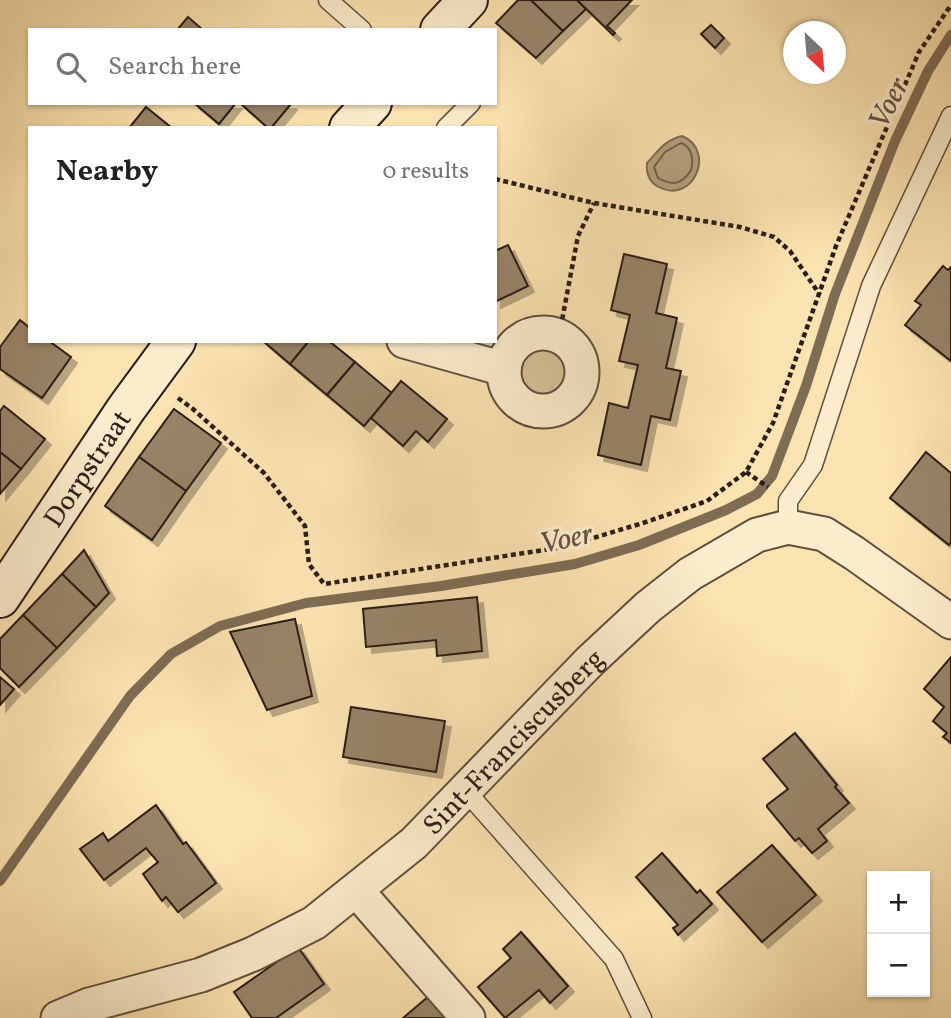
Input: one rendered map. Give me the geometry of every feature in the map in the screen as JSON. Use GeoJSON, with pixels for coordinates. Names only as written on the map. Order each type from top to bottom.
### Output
{"type":"FeatureCollection","features":[{"type":"Feature","properties":{"kind":"street"},"geometry":{"type":"LineString","coordinates":[[442,28],[468,0]]}},
{"type":"Feature","properties":{"kind":"street"},"geometry":{"type":"LineString","coordinates":[[351,126],[370,105]]}},
{"type":"Feature","properties":{"kind":"street"},"geometry":{"type":"LineString","coordinates":[[550,333],[559,336],[572,345],[583,366],[583,379],[578,392],[568,404],[553,411],[538,412],[524,407],[508,390],[503,376],[509,352],[520,340],[534,334],[550,333]]}},
{"type":"Feature","properties":{"kind":"street","name":"Dorpstraat"},"geometry":{"type":"LineString","coordinates":[[0,598],[174,343]]}},
{"type":"Feature","properties":{"kind":"street"},"geometry":{"type":"LineString","coordinates":[[411,343],[504,369]]}},
{"type":"Feature","properties":{"kind":"street","name":"Sint-Franciscusberg"},"geometry":{"type":"LineString","coordinates":[[58,1018],[89,1005],[201,975],[253,954],[314,923],[414,843],[590,661],[648,607],[690,575],[757,535],[788,527],[824,534],[854,552],[951,622]]}},
{"type":"Feature","properties":{"kind":"street"},"geometry":{"type":"LineString","coordinates":[[357,891],[468,1018]]}},
{"type":"Feature","properties":{"kind":"lane"},"geometry":{"type":"LineString","coordinates":[[328,0],[360,28]]}},
{"type":"Feature","properties":{"kind":"lane"},"geometry":{"type":"LineString","coordinates":[[448,126],[469,105]]}},
{"type":"Feature","properties":{"kind":"lane"},"geometry":{"type":"LineString","coordinates":[[788,527],[788,500],[813,465],[871,286],[951,116]]}},
{"type":"Feature","properties":{"kind":"lane"},"geometry":{"type":"LineString","coordinates":[[466,790],[614,960],[642,1018]]}},
{"type":"Feature","properties":{"kind":"path"},"geometry":{"type":"LineString","coordinates":[[148,378],[194,410],[264,473],[305,526],[309,565],[324,584],[563,547],[707,501],[746,472],[774,423],[836,246],[919,52],[951,5]]}},
{"type":"Feature","properties":{"kind":"path"},"geometry":{"type":"LineString","coordinates":[[497,179],[594,203],[740,227],[774,237],[790,251],[820,296]]}},
{"type":"Feature","properties":{"kind":"path"},"geometry":{"type":"LineString","coordinates":[[559,336],[578,236],[594,203]]}},
{"type":"Feature","properties":{"kind":"shaded area"},"geometry":{"type":"Polygon","coordinates":[[[543,348],[560,355],[567,372],[560,389],[543,396],[526,389],[519,372],[526,355],[543,348]]]}},
{"type":"Feature","properties":{"kind":"water"},"geometry":{"type":"Polygon","coordinates":[[[682,136],[692,143],[698,153],[696,174],[690,183],[681,189],[670,190],[657,186],[649,176],[647,163],[667,143],[682,136]]]}},
{"type":"Feature","properties":{"kind":"building"},"geometry":{"type":"Polygon","coordinates":[[[518,0],[531,0],[563,31],[536,58],[496,23],[518,0]]]}},
{"type":"Feature","properties":{"kind":"building"},"geometry":{"type":"Polygon","coordinates":[[[531,0],[577,0],[586,9],[563,31],[531,0]]]}},
{"type":"Feature","properties":{"kind":"building"},"geometry":{"type":"Polygon","coordinates":[[[577,0],[632,0],[607,26],[615,33],[613,35],[577,0]]]}},
{"type":"Feature","properties":{"kind":"building"},"geometry":{"type":"Polygon","coordinates":[[[188,17],[201,28],[179,28],[188,17]]]}},
{"type":"Feature","properties":{"kind":"building"},"geometry":{"type":"Polygon","coordinates":[[[711,25],[724,38],[715,48],[701,34],[711,25]]]}},
{"type":"Feature","properties":{"kind":"building"},"geometry":{"type":"Polygon","coordinates":[[[196,105],[234,105],[219,124],[196,105]]]}},
{"type":"Feature","properties":{"kind":"building"},"geometry":{"type":"Polygon","coordinates":[[[242,105],[290,105],[273,126],[266,126],[242,105]]]}},
{"type":"Feature","properties":{"kind":"building"},"geometry":{"type":"Polygon","coordinates":[[[146,107],[170,126],[131,126],[146,107]]]}},
{"type":"Feature","properties":{"kind":"building"},"geometry":{"type":"Polygon","coordinates":[[[508,245],[528,286],[497,301],[497,250],[508,245]]]}},
{"type":"Feature","properties":{"kind":"building"},"geometry":{"type":"Polygon","coordinates":[[[624,254],[667,264],[656,313],[677,318],[666,368],[681,371],[670,420],[651,416],[641,465],[598,455],[609,403],[628,408],[638,365],[619,361],[630,315],[611,310],[624,254]]]}},
{"type":"Feature","properties":{"kind":"building"},"geometry":{"type":"Polygon","coordinates":[[[943,266],[948,270],[951,267],[951,361],[905,325],[921,305],[915,301],[943,266]]]}},
{"type":"Feature","properties":{"kind":"building"},"geometry":{"type":"Polygon","coordinates":[[[20,320],[28,326],[28,343],[52,343],[71,357],[42,398],[0,369],[0,347],[20,320]]]}},
{"type":"Feature","properties":{"kind":"building"},"geometry":{"type":"Polygon","coordinates":[[[265,343],[307,343],[290,364],[265,343]]]}},
{"type":"Feature","properties":{"kind":"building"},"geometry":{"type":"Polygon","coordinates":[[[307,343],[331,343],[355,362],[327,395],[290,364],[307,343]]]}},
{"type":"Feature","properties":{"kind":"building"},"geometry":{"type":"Polygon","coordinates":[[[355,362],[392,393],[364,426],[327,395],[355,362]]]}},
{"type":"Feature","properties":{"kind":"building"},"geometry":{"type":"Polygon","coordinates":[[[401,381],[447,419],[428,442],[416,431],[403,446],[371,418],[401,381]]]}},
{"type":"Feature","properties":{"kind":"building"},"geometry":{"type":"Polygon","coordinates":[[[4,406],[45,439],[21,469],[0,452],[0,411],[4,406]]]}},
{"type":"Feature","properties":{"kind":"building"},"geometry":{"type":"Polygon","coordinates":[[[174,409],[221,443],[186,491],[139,457],[174,409]]]}},
{"type":"Feature","properties":{"kind":"building"},"geometry":{"type":"Polygon","coordinates":[[[0,452],[21,469],[0,494],[0,452]]]}},
{"type":"Feature","properties":{"kind":"building"},"geometry":{"type":"Polygon","coordinates":[[[926,452],[951,473],[949,545],[890,498],[926,452]]]}},
{"type":"Feature","properties":{"kind":"building"},"geometry":{"type":"Polygon","coordinates":[[[139,457],[186,491],[152,540],[105,506],[139,457]]]}},
{"type":"Feature","properties":{"kind":"building"},"geometry":{"type":"Polygon","coordinates":[[[84,550],[109,593],[96,607],[62,574],[84,550]]]}},
{"type":"Feature","properties":{"kind":"building"},"geometry":{"type":"Polygon","coordinates":[[[62,574],[96,607],[57,648],[23,615],[62,574]]]}},
{"type":"Feature","properties":{"kind":"building"},"geometry":{"type":"Polygon","coordinates":[[[477,597],[482,651],[437,656],[436,640],[366,647],[363,609],[477,597]]]}},
{"type":"Feature","properties":{"kind":"building"},"geometry":{"type":"Polygon","coordinates":[[[23,615],[57,648],[19,687],[0,668],[0,639],[23,615]]]}},
{"type":"Feature","properties":{"kind":"building"},"geometry":{"type":"Polygon","coordinates":[[[295,619],[312,696],[267,710],[230,632],[295,619]]]}},
{"type":"Feature","properties":{"kind":"building"},"geometry":{"type":"Polygon","coordinates":[[[951,657],[951,743],[943,737],[947,733],[933,721],[944,707],[924,689],[951,657]]]}},
{"type":"Feature","properties":{"kind":"building"},"geometry":{"type":"Polygon","coordinates":[[[0,677],[14,689],[0,705],[0,677]]]}},
{"type":"Feature","properties":{"kind":"building"},"geometry":{"type":"Polygon","coordinates":[[[351,707],[445,721],[436,772],[343,757],[351,707]]]}},
{"type":"Feature","properties":{"kind":"building"},"geometry":{"type":"Polygon","coordinates":[[[795,733],[849,803],[818,829],[827,841],[812,853],[799,838],[795,841],[767,807],[788,789],[763,759],[795,733]]]}},
{"type":"Feature","properties":{"kind":"building"},"geometry":{"type":"Polygon","coordinates":[[[156,805],[183,844],[186,842],[216,883],[178,912],[166,897],[162,901],[143,874],[158,862],[146,848],[104,880],[80,849],[103,833],[108,841],[156,805]]]}},
{"type":"Feature","properties":{"kind":"building"},"geometry":{"type":"Polygon","coordinates":[[[772,845],[816,895],[762,942],[717,892],[772,845]]]}},
{"type":"Feature","properties":{"kind":"building"},"geometry":{"type":"Polygon","coordinates":[[[662,853],[697,893],[700,890],[712,904],[678,935],[673,928],[678,925],[636,877],[662,853]]]}},
{"type":"Feature","properties":{"kind":"building"},"geometry":{"type":"Polygon","coordinates":[[[521,932],[568,986],[550,1003],[539,990],[505,1018],[478,987],[511,958],[503,949],[521,932]]]}},
{"type":"Feature","properties":{"kind":"building"},"geometry":{"type":"Polygon","coordinates":[[[298,947],[324,984],[276,1018],[252,1018],[234,992],[298,947]]]}},
{"type":"Feature","properties":{"kind":"building"},"geometry":{"type":"Polygon","coordinates":[[[429,996],[448,1018],[403,1018],[429,996]]]}},
{"type":"Feature","properties":{"kind":"waterway","name":"Voer"},"geometry":{"type":"LineString","coordinates":[[0,881],[130,696],[171,654],[220,626],[306,603],[441,586],[575,564],[639,545],[726,510],[757,494],[772,476],[806,386],[835,294],[895,141],[928,71],[951,35]]}}]}
